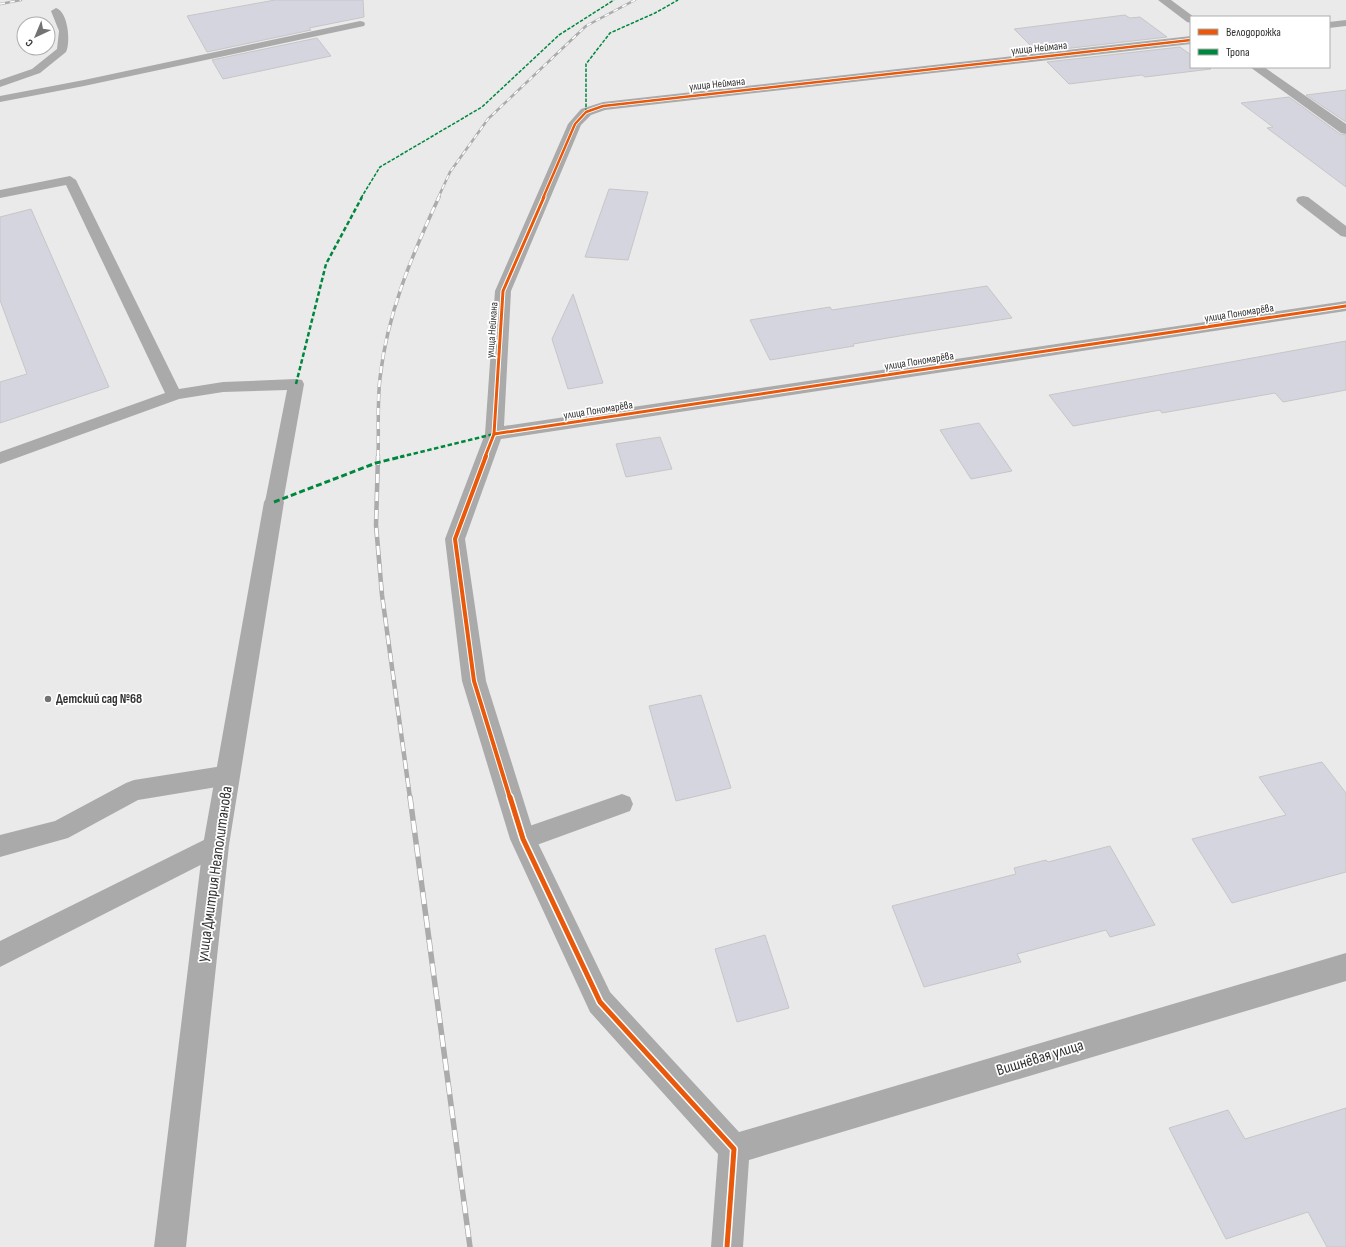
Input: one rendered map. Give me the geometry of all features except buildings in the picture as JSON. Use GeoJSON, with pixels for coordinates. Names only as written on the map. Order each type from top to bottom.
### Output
{"type":"FeatureCollection","features":[{"type":"Feature","properties":{"kind":"street"},"geometry":{"type":"LineString","coordinates":[[1164,0],[1190,19]]}},
{"type":"Feature","properties":{"kind":"street"},"geometry":{"type":"LineString","coordinates":[[1330,25],[1346,23]]}},
{"type":"Feature","properties":{"kind":"street","name":"улица Неймана"},"geometry":{"type":"LineString","coordinates":[[734,1149],[600,1002],[523,839],[474,680],[455,539],[494,434],[503,291],[575,124],[586,112],[603,106],[1190,40]]}},
{"type":"Feature","properties":{"kind":"street"},"geometry":{"type":"LineString","coordinates":[[1257,68],[1346,130]]}},
{"type":"Feature","properties":{"kind":"street","name":"улица Пономарёва"},"geometry":{"type":"LineString","coordinates":[[494,434],[1346,306]]}},
{"type":"Feature","properties":{"kind":"street","name":"улица Дмитрия Неаполитанова"},"geometry":{"type":"LineString","coordinates":[[170,1247],[216,845],[274,502]]}},
{"type":"Feature","properties":{"kind":"street","name":"Вишнёвая улица"},"geometry":{"type":"LineString","coordinates":[[734,1149],[1346,967]]}},
{"type":"Feature","properties":{"kind":"street"},"geometry":{"type":"LineString","coordinates":[[727,1247],[734,1149]]}},
{"type":"Feature","properties":{"kind":"lane"},"geometry":{"type":"LineString","coordinates":[[0,84],[36,71],[62,50],[64,31],[56,11]]}},
{"type":"Feature","properties":{"kind":"lane"},"geometry":{"type":"LineString","coordinates":[[0,99],[84,83],[360,24]]}},
{"type":"Feature","properties":{"kind":"lane"},"geometry":{"type":"LineString","coordinates":[[0,194],[70,180],[174,395]]}},
{"type":"Feature","properties":{"kind":"lane"},"geometry":{"type":"LineString","coordinates":[[1303,200],[1346,233]]}},
{"type":"Feature","properties":{"kind":"lane"},"geometry":{"type":"LineString","coordinates":[[0,458],[174,395],[195,390],[223,387],[296,384],[274,502]]}},
{"type":"Feature","properties":{"kind":"lane"},"geometry":{"type":"LineString","coordinates":[[0,846],[60,830],[134,790],[229,775]]}},
{"type":"Feature","properties":{"kind":"lane"},"geometry":{"type":"LineString","coordinates":[[523,839],[622,804]]}},
{"type":"Feature","properties":{"kind":"lane"},"geometry":{"type":"LineString","coordinates":[[0,954],[216,845]]}},
{"type":"Feature","properties":{"kind":"railway"},"geometry":{"type":"LineString","coordinates":[[0,4],[21,0]]}},
{"type":"Feature","properties":{"kind":"railway"},"geometry":{"type":"LineString","coordinates":[[438,198],[450,172],[488,119],[586,26],[635,0]]}},
{"type":"Feature","properties":{"kind":"railway"},"geometry":{"type":"LineString","coordinates":[[378,456],[379,388],[383,354],[388,331],[410,263],[439,197]]}},
{"type":"Feature","properties":{"kind":"railway"},"geometry":{"type":"LineString","coordinates":[[378,456],[376,525],[382,595],[410,798]]}},
{"type":"Feature","properties":{"kind":"railway"},"geometry":{"type":"LineString","coordinates":[[410,797],[470,1247]]}},
{"type":"Feature","properties":{"kind":"marked path"},"geometry":{"type":"LineString","coordinates":[[296,384],[326,264],[351,214],[380,167],[482,107],[559,35],[614,0]]}},
{"type":"Feature","properties":{"kind":"marked path"},"geometry":{"type":"LineString","coordinates":[[586,112],[586,64],[610,33],[655,13],[678,0]]}},
{"type":"Feature","properties":{"kind":"marked path"},"geometry":{"type":"LineString","coordinates":[[274,502],[376,463],[494,434]]}},
{"type":"Feature","properties":{"kind":"cycle path"},"geometry":{"type":"LineString","coordinates":[[727,1247],[734,1149],[600,1002],[523,839],[474,681],[455,539],[494,434],[503,291],[575,124],[586,112],[603,106],[1190,40]]}},
{"type":"Feature","properties":{"kind":"cycle path"},"geometry":{"type":"LineString","coordinates":[[494,434],[1346,306]]}},
{"type":"Feature","properties":{"kind":"place","name":"Детский сад №68"},"geometry":{"type":"Point","coordinates":[48,699]}}]}
